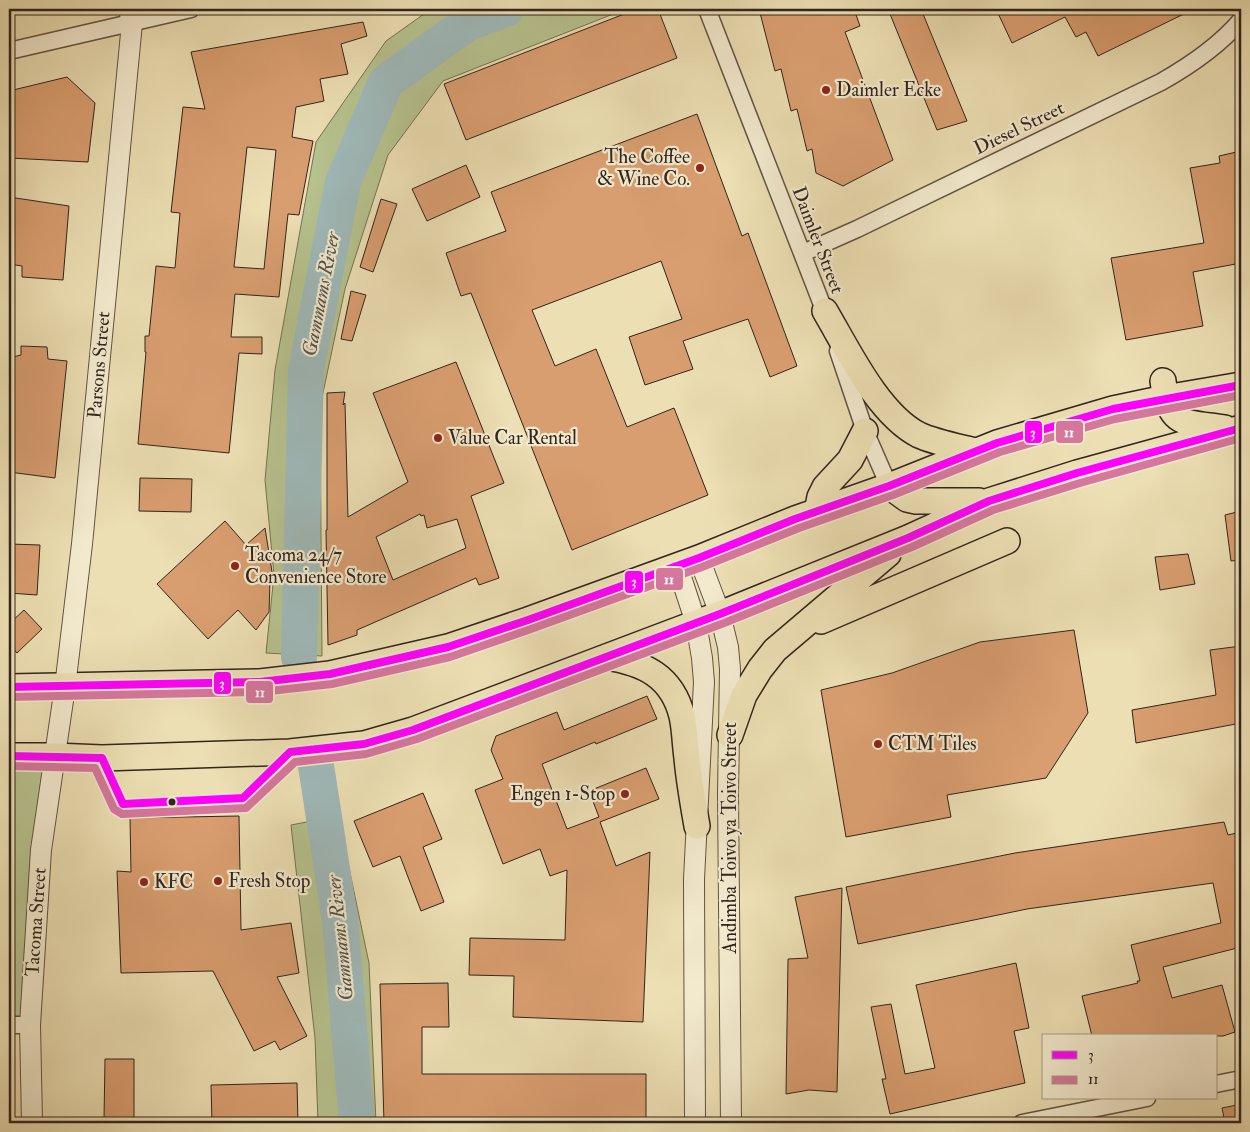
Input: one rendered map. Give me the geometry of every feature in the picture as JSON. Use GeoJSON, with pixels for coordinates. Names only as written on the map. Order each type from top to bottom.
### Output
{"type":"FeatureCollection","features":[{"type":"Feature","properties":{"kind":"main road"},"geometry":{"type":"LineString","coordinates":[[825,311],[866,382],[892,416],[920,435],[975,451]]}},
{"type":"Feature","properties":{"kind":"main road"},"geometry":{"type":"LineString","coordinates":[[9,687],[260,682],[330,674],[448,646],[528,620],[688,562],[795,519],[889,486],[975,451],[1041,429],[1113,409],[1164,389],[1241,385]]}},
{"type":"Feature","properties":{"kind":"main road"},"geometry":{"type":"LineString","coordinates":[[1164,389],[1170,411],[1181,421],[1237,429]]}},
{"type":"Feature","properties":{"kind":"main road"},"geometry":{"type":"LineString","coordinates":[[9,756],[102,758],[280,753],[364,744],[412,730],[720,614],[908,538],[989,501],[1077,472],[1237,429]]}},
{"type":"Feature","properties":{"kind":"main road"},"geometry":{"type":"LineString","coordinates":[[817,512],[820,497],[825,488],[850,460],[865,431]]}},
{"type":"Feature","properties":{"kind":"main road"},"geometry":{"type":"LineString","coordinates":[[889,486],[907,499],[916,501],[989,501]]}},
{"type":"Feature","properties":{"kind":"main road"},"geometry":{"type":"LineString","coordinates":[[730,734],[744,694],[760,669],[776,650],[908,538]]}},
{"type":"Feature","properties":{"kind":"main road"},"geometry":{"type":"LineString","coordinates":[[795,633],[1007,541]]}},
{"type":"Feature","properties":{"kind":"main road"},"geometry":{"type":"LineString","coordinates":[[606,657],[628,660],[646,668],[664,680],[675,695],[682,717],[689,779],[697,826]]}},
{"type":"Feature","properties":{"kind":"street"},"geometry":{"type":"LineString","coordinates":[[9,51],[130,16],[191,9]]}},
{"type":"Feature","properties":{"kind":"street","name":"Daimler Street"},"geometry":{"type":"LineString","coordinates":[[707,9],[825,311],[865,431],[889,486]]}},
{"type":"Feature","properties":{"kind":"street","name":"Parsons Street"},"geometry":{"type":"LineString","coordinates":[[59,721],[65,687],[82,544],[130,16]]}},
{"type":"Feature","properties":{"kind":"street","name":"Diesel Street"},"geometry":{"type":"LineString","coordinates":[[803,253],[1161,82],[1228,36],[1241,20]]}},
{"type":"Feature","properties":{"kind":"street","name":"Andimba Toivo ya Toivo Street"},"geometry":{"type":"LineString","coordinates":[[688,562],[720,614],[728,647],[730,669],[728,794],[730,1123]]}},
{"type":"Feature","properties":{"kind":"street","name":"Andimba Toivo ya Toivo Street"},"geometry":{"type":"LineString","coordinates":[[688,562],[704,682],[694,879],[695,1123]]}},
{"type":"Feature","properties":{"kind":"street","name":"Tacoma Street"},"geometry":{"type":"LineString","coordinates":[[32,1123],[30,1025],[41,850],[59,721]]}},
{"type":"Feature","properties":{"kind":"street"},"geometry":{"type":"LineString","coordinates":[[9,1025],[30,1025]]}},
{"type":"Feature","properties":{"kind":"street"},"geometry":{"type":"LineString","coordinates":[[1218,1084],[1241,1079]]}},
{"type":"Feature","properties":{"kind":"street"},"geometry":{"type":"LineString","coordinates":[[1022,1123],[1137,1100]]}},
{"type":"Feature","properties":{"kind":"green space"},"geometry":{"type":"Polygon","coordinates":[[[431,9],[626,9],[443,81],[388,155],[345,289],[320,407],[322,656],[266,653],[274,575],[265,480],[275,370],[316,142],[386,41],[431,9]]]}},
{"type":"Feature","properties":{"kind":"green space"},"geometry":{"type":"Polygon","coordinates":[[[9,756],[54,756],[30,1025],[9,1025],[9,756]]]}},
{"type":"Feature","properties":{"kind":"green space"},"geometry":{"type":"Polygon","coordinates":[[[338,816],[369,963],[376,1123],[318,1123],[315,1038],[291,825],[338,816]]]}},
{"type":"Feature","properties":{"kind":"building"},"geometry":{"type":"Polygon","coordinates":[[[637,9],[658,9],[677,58],[466,140],[444,84],[637,9]]]}},
{"type":"Feature","properties":{"kind":"building","name":"Daimler Ecke"},"geometry":{"type":"Polygon","coordinates":[[[759,9],[854,9],[860,26],[845,32],[893,160],[843,186],[816,173],[812,149],[807,151],[797,109],[791,111],[781,69],[775,71],[759,9]]]}},
{"type":"Feature","properties":{"kind":"building","name":"Daimler Ecke"},"geometry":{"type":"Polygon","coordinates":[[[888,9],[921,9],[967,121],[937,130],[888,9]]]}},
{"type":"Feature","properties":{"kind":"building"},"geometry":{"type":"Polygon","coordinates":[[[996,9],[1194,9],[1098,56],[1086,32],[1076,37],[1065,17],[1012,43],[996,9]]]}},
{"type":"Feature","properties":{"kind":"building"},"geometry":{"type":"Polygon","coordinates":[[[363,22],[367,36],[341,44],[348,74],[320,79],[324,101],[296,107],[292,137],[313,141],[299,215],[288,214],[279,297],[235,294],[231,337],[262,337],[262,354],[239,353],[229,453],[138,444],[146,352],[145,336],[149,336],[156,266],[175,268],[180,213],[171,212],[183,107],[205,109],[191,52],[363,22]],[[247,147],[234,267],[264,269],[276,150],[247,147]]]}},
{"type":"Feature","properties":{"kind":"building"},"geometry":{"type":"Polygon","coordinates":[[[67,77],[95,103],[88,162],[9,158],[9,91],[67,77]]]}},
{"type":"Feature","properties":{"kind":"building"},"geometry":{"type":"Polygon","coordinates":[[[697,114],[742,236],[748,233],[797,366],[770,377],[748,319],[683,341],[693,369],[645,385],[629,337],[682,319],[661,261],[532,310],[555,366],[596,349],[627,427],[674,408],[708,495],[572,550],[471,293],[461,296],[446,253],[506,231],[491,192],[697,114]]]}},
{"type":"Feature","properties":{"kind":"building"},"geometry":{"type":"Polygon","coordinates":[[[1241,151],[1241,263],[1193,272],[1203,326],[1126,340],[1111,258],[1204,243],[1190,168],[1220,163],[1219,156],[1241,151]]]}},
{"type":"Feature","properties":{"kind":"building"},"geometry":{"type":"Polygon","coordinates":[[[466,165],[480,197],[427,221],[412,189],[466,165]]]}},
{"type":"Feature","properties":{"kind":"building"},"geometry":{"type":"Polygon","coordinates":[[[9,197],[69,206],[63,280],[22,277],[22,266],[9,264],[9,197]]]}},
{"type":"Feature","properties":{"kind":"building"},"geometry":{"type":"Polygon","coordinates":[[[381,199],[397,204],[373,272],[360,267],[381,199]]]}},
{"type":"Feature","properties":{"kind":"building"},"geometry":{"type":"Polygon","coordinates":[[[351,291],[366,295],[352,341],[341,339],[351,291]]]}},
{"type":"Feature","properties":{"kind":"building"},"geometry":{"type":"Polygon","coordinates":[[[21,346],[47,347],[48,359],[67,361],[55,478],[9,472],[9,358],[21,355],[21,346]]]}},
{"type":"Feature","properties":{"kind":"building"},"geometry":{"type":"Polygon","coordinates":[[[456,362],[504,483],[471,496],[499,578],[479,585],[476,578],[357,630],[357,635],[328,645],[326,530],[327,393],[345,392],[343,405],[345,403],[348,517],[408,482],[373,393],[456,362]],[[420,514],[376,537],[393,580],[466,548],[457,519],[427,528],[424,515],[421,516],[420,514]]]}},
{"type":"Feature","properties":{"kind":"building"},"geometry":{"type":"Polygon","coordinates":[[[140,478],[192,479],[191,512],[139,511],[140,478]]]}},
{"type":"Feature","properties":{"kind":"building"},"geometry":{"type":"Polygon","coordinates":[[[1241,511],[1241,560],[1231,561],[1225,515],[1241,511]]]}},
{"type":"Feature","properties":{"kind":"building"},"geometry":{"type":"Polygon","coordinates":[[[225,521],[246,545],[265,528],[273,578],[270,580],[269,612],[256,630],[238,610],[208,639],[157,584],[225,521]]]}},
{"type":"Feature","properties":{"kind":"building"},"geometry":{"type":"Polygon","coordinates":[[[9,544],[40,545],[37,595],[9,593],[9,544]]]}},
{"type":"Feature","properties":{"kind":"building"},"geometry":{"type":"Polygon","coordinates":[[[1188,554],[1195,584],[1160,590],[1155,557],[1188,554]]]}},
{"type":"Feature","properties":{"kind":"building"},"geometry":{"type":"Polygon","coordinates":[[[24,610],[42,629],[17,653],[9,644],[9,624],[24,610]]]}},
{"type":"Feature","properties":{"kind":"building"},"geometry":{"type":"Polygon","coordinates":[[[1074,630],[1088,713],[1046,778],[947,795],[951,817],[846,837],[821,690],[892,673],[980,642],[1074,630]]]}},
{"type":"Feature","properties":{"kind":"building"},"geometry":{"type":"Polygon","coordinates":[[[1241,646],[1241,723],[1136,743],[1132,710],[1216,695],[1210,650],[1241,646]]]}},
{"type":"Feature","properties":{"kind":"building"},"geometry":{"type":"Polygon","coordinates":[[[647,696],[657,719],[542,764],[567,829],[599,817],[589,791],[646,768],[659,799],[600,822],[616,866],[650,852],[643,1022],[513,1017],[514,976],[469,975],[470,938],[565,940],[567,870],[550,876],[540,849],[503,864],[475,790],[503,779],[491,750],[496,736],[557,712],[564,730],[647,696]]]}},
{"type":"Feature","properties":{"kind":"building"},"geometry":{"type":"Polygon","coordinates":[[[423,793],[442,839],[423,847],[444,902],[421,911],[400,856],[373,867],[354,821],[423,793]]]}},
{"type":"Feature","properties":{"kind":"building"},"geometry":{"type":"Polygon","coordinates":[[[239,816],[241,930],[291,923],[299,973],[277,977],[307,1036],[280,1050],[275,1041],[254,1051],[213,971],[121,973],[117,871],[131,872],[130,818],[239,816]]]}},
{"type":"Feature","properties":{"kind":"building"},"geometry":{"type":"Polygon","coordinates":[[[1224,822],[1228,835],[1241,832],[1241,947],[1163,967],[1172,998],[1222,985],[1235,1032],[1223,1036],[1218,1036],[1218,1034],[1092,1034],[1082,996],[1140,981],[1131,945],[1221,923],[1213,883],[1027,909],[858,944],[846,887],[1015,853],[1224,822]]]}},
{"type":"Feature","properties":{"kind":"building"},"geometry":{"type":"Polygon","coordinates":[[[842,888],[837,1092],[809,1090],[786,1094],[788,959],[808,958],[795,897],[842,888]]]}},
{"type":"Feature","properties":{"kind":"building"},"geometry":{"type":"Polygon","coordinates":[[[1016,963],[1029,1028],[1014,1031],[1025,1083],[890,1114],[882,1079],[886,1079],[871,1007],[891,1004],[905,1074],[935,1068],[916,985],[1016,963]]]}},
{"type":"Feature","properties":{"kind":"building"},"geometry":{"type":"Polygon","coordinates":[[[448,983],[449,1027],[422,1027],[422,1074],[646,1074],[646,1123],[623,1123],[623,1119],[416,1120],[416,1123],[384,1123],[380,984],[448,983]]]}},
{"type":"Feature","properties":{"kind":"building"},"geometry":{"type":"Polygon","coordinates":[[[105,1059],[134,1059],[134,1119],[104,1119],[105,1059]]]}},
{"type":"Feature","properties":{"kind":"building"},"geometry":{"type":"Polygon","coordinates":[[[297,1083],[298,1123],[212,1123],[211,1085],[297,1083]]]}},
{"type":"Feature","properties":{"kind":"building"},"geometry":{"type":"Polygon","coordinates":[[[1237,1105],[1241,1123],[1225,1123],[1222,1108],[1237,1105]]]}},
{"type":"Feature","properties":{"kind":"waterway","name":"Gammams River"},"geometry":{"type":"LineString","coordinates":[[299,657],[306,370],[343,182],[386,82],[468,23],[506,9]]}},
{"type":"Feature","properties":{"kind":"waterway","name":"Gammams River"},"geometry":{"type":"LineString","coordinates":[[314,753],[340,920],[357,1123]]}},
{"type":"Feature","properties":{"kind":"transit line","name":"3"},"geometry":{"type":"LineString","coordinates":[[9,687],[260,682],[330,674],[448,647],[699,558],[795,519],[889,486],[997,443],[1113,409],[1241,385]]}},
{"type":"Feature","properties":{"kind":"transit line","name":"11"},"geometry":{"type":"LineString","coordinates":[[9,697],[261,692],[332,684],[450,657],[702,567],[799,528],[893,495],[1000,452],[1115,419],[1241,395]]}},
{"type":"Feature","properties":{"kind":"transit line","name":"3"},"geometry":{"type":"LineString","coordinates":[[9,756],[102,758],[123,804],[243,798],[290,752],[364,744],[413,730],[720,614],[908,538],[989,501],[1077,473],[1241,428]]}},
{"type":"Feature","properties":{"kind":"transit line","name":"11"},"geometry":{"type":"LineString","coordinates":[[9,766],[95,768],[114,809],[122,814],[246,808],[295,762],[366,754],[417,739],[724,623],[912,547],[993,510],[1080,483],[1241,438]]}},
{"type":"Feature","properties":{"kind":"place","name":"Daimler Ecke"},"geometry":{"type":"Point","coordinates":[826,90]}},
{"type":"Feature","properties":{"kind":"place","name":"The Coffee & Wine Co."},"geometry":{"type":"Point","coordinates":[700,168]}},
{"type":"Feature","properties":{"kind":"place","name":"Value Car Rental"},"geometry":{"type":"Point","coordinates":[438,438]}},
{"type":"Feature","properties":{"kind":"place","name":"Tacoma 24/7 Convenience Store"},"geometry":{"type":"Point","coordinates":[235,566]}},
{"type":"Feature","properties":{"kind":"place","name":"CTM Tiles"},"geometry":{"type":"Point","coordinates":[878,744]}},
{"type":"Feature","properties":{"kind":"place","name":"Engen 1-Stop"},"geometry":{"type":"Point","coordinates":[625,794]}},
{"type":"Feature","properties":{"kind":"place","name":"Fresh Stop"},"geometry":{"type":"Point","coordinates":[218,881]}},
{"type":"Feature","properties":{"kind":"place","name":"KFC"},"geometry":{"type":"Point","coordinates":[144,882]}}]}
